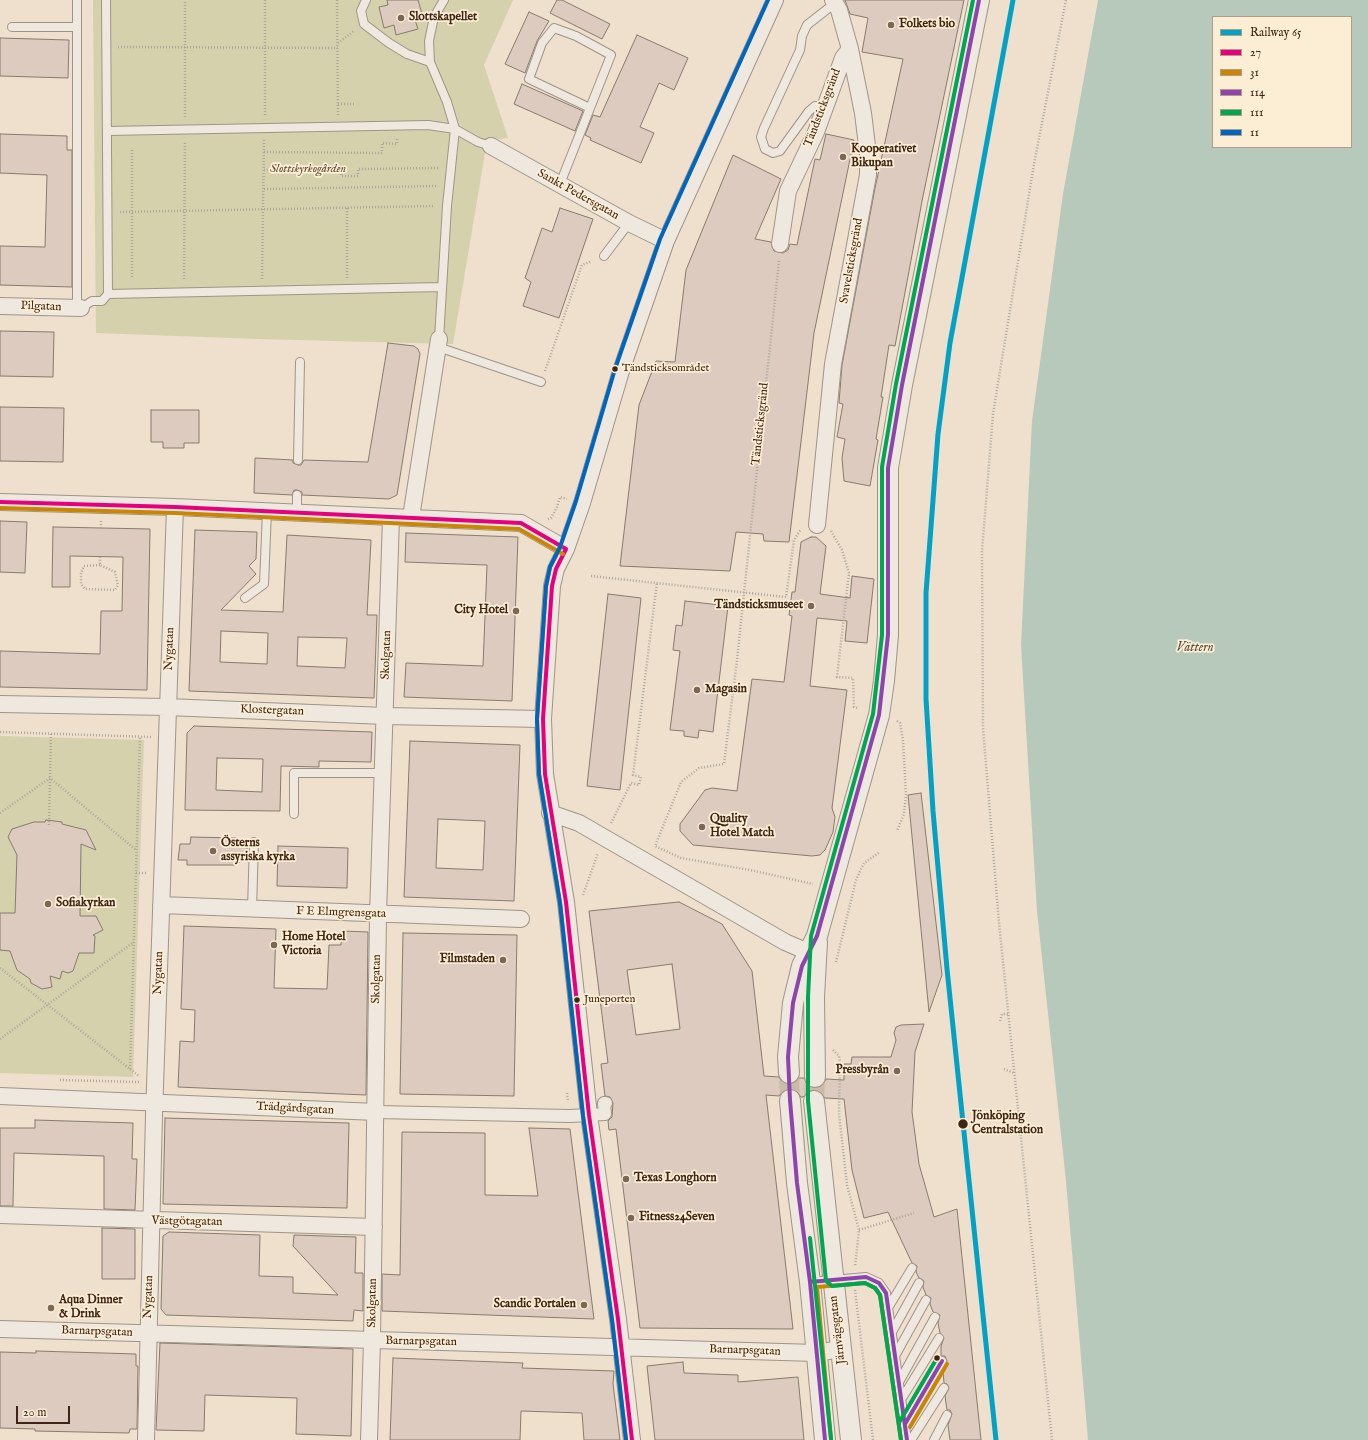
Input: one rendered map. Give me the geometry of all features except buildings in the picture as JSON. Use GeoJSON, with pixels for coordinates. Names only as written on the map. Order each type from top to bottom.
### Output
{"type":"FeatureCollection","features":[{"type":"Feature","properties":{"kind":"street"},"geometry":{"type":"LineString","coordinates":[[632,1440],[621,1346],[589,1115],[566,902],[550,813],[545,774],[543,719],[552,586],[556,569],[566,549],[582,503],[621,371],[666,241],[775,0]]}},
{"type":"Feature","properties":{"kind":"street"},"geometry":{"type":"LineString","coordinates":[[815,1077],[813,1039],[814,951],[880,708],[888,635],[888,468],[902,385],[979,0]]}},
{"type":"Feature","properties":{"kind":"street","name":"Svavelsticksgränd"},"geometry":{"type":"LineString","coordinates":[[817,525],[833,364],[868,174],[867,137],[850,48],[839,10],[834,2]]}},
{"type":"Feature","properties":{"kind":"street","name":"Tändsticksgränd"},"geometry":{"type":"LineString","coordinates":[[780,244],[788,191],[816,132],[842,58],[850,48]]}},
{"type":"Feature","properties":{"kind":"street","name":"Sankt Pedersgatan"},"geometry":{"type":"LineString","coordinates":[[491,146],[629,224],[666,241]]}},
{"type":"Feature","properties":{"kind":"street","name":"Pilgatan"},"geometry":{"type":"LineString","coordinates":[[0,306],[79,308]]}},
{"type":"Feature","properties":{"kind":"street"},"geometry":{"type":"LineString","coordinates":[[411,517],[438,343]]}},
{"type":"Feature","properties":{"kind":"street"},"geometry":{"type":"LineString","coordinates":[[0,502],[175,506],[391,518],[411,517],[521,523],[566,549]]}},
{"type":"Feature","properties":{"kind":"street","name":"Nygatan"},"geometry":{"type":"LineString","coordinates":[[146,1440],[151,1221],[152,1091],[161,905],[175,506]]}},
{"type":"Feature","properties":{"kind":"street","name":"Skolgatan"},"geometry":{"type":"LineString","coordinates":[[369,1440],[376,1112],[378,914],[391,518]]}},
{"type":"Feature","properties":{"kind":"street","name":"Klostergatan"},"geometry":{"type":"LineString","coordinates":[[0,704],[167,707],[385,716],[543,719]]}},
{"type":"Feature","properties":{"kind":"street"},"geometry":{"type":"LineString","coordinates":[[550,813],[579,824],[708,896],[785,942],[814,951]]}},
{"type":"Feature","properties":{"kind":"street","name":"F E Elmgrensgata"},"geometry":{"type":"LineString","coordinates":[[161,905],[521,919]]}},
{"type":"Feature","properties":{"kind":"street"},"geometry":{"type":"LineString","coordinates":[[789,1073],[788,1057],[793,1003],[802,966],[814,951]]}},
{"type":"Feature","properties":{"kind":"street","name":"Trädgårdsgatan"},"geometry":{"type":"LineString","coordinates":[[0,1096],[152,1091],[376,1112],[517,1116],[589,1115]]}},
{"type":"Feature","properties":{"kind":"street","name":"Järnvägsgatan"},"geometry":{"type":"LineString","coordinates":[[790,1100],[797,1183],[810,1282],[825,1440]]}},
{"type":"Feature","properties":{"kind":"street","name":"Järnvägsgatan"},"geometry":{"type":"LineString","coordinates":[[814,1101],[832,1280],[851,1440]]}},
{"type":"Feature","properties":{"kind":"street"},"geometry":{"type":"LineString","coordinates":[[589,1115],[605,1114],[604,1103],[606,1103]]}},
{"type":"Feature","properties":{"kind":"street","name":"Västgötagatan"},"geometry":{"type":"LineString","coordinates":[[0,1215],[374,1227]]}},
{"type":"Feature","properties":{"kind":"street","name":"Barnarpsgatan"},"geometry":{"type":"LineString","coordinates":[[0,1329],[372,1341],[621,1346],[816,1353],[841,1349]]}},
{"type":"Feature","properties":{"kind":"lane"},"geometry":{"type":"LineString","coordinates":[[77,0],[79,308],[92,301],[102,301],[108,294],[106,0]]}},
{"type":"Feature","properties":{"kind":"lane"},"geometry":{"type":"LineString","coordinates":[[366,0],[361,11],[364,24],[389,43],[407,54],[430,62]]}},
{"type":"Feature","properties":{"kind":"lane"},"geometry":{"type":"LineString","coordinates":[[444,0],[434,17],[429,41],[430,62],[447,102],[455,129],[447,206],[438,343],[541,382]]}},
{"type":"Feature","properties":{"kind":"lane"},"geometry":{"type":"LineString","coordinates":[[825,106],[815,106],[809,111],[780,151],[773,153],[765,149],[761,137],[764,128],[800,50],[802,36],[807,25],[834,2]]}},
{"type":"Feature","properties":{"kind":"lane"},"geometry":{"type":"LineString","coordinates":[[12,27],[77,27]]}},
{"type":"Feature","properties":{"kind":"lane"},"geometry":{"type":"LineString","coordinates":[[560,184],[611,55],[576,36],[554,28],[542,43],[529,78],[590,108]]}},
{"type":"Feature","properties":{"kind":"lane"},"geometry":{"type":"LineString","coordinates":[[107,131],[428,125],[455,129],[478,142],[491,146]]}},
{"type":"Feature","properties":{"kind":"lane"},"geometry":{"type":"LineString","coordinates":[[604,256],[629,224]]}},
{"type":"Feature","properties":{"kind":"lane"},"geometry":{"type":"LineString","coordinates":[[108,294],[184,294],[442,286]]}},
{"type":"Feature","properties":{"kind":"lane"},"geometry":{"type":"LineString","coordinates":[[298,460],[300,362]]}},
{"type":"Feature","properties":{"kind":"lane"},"geometry":{"type":"LineString","coordinates":[[297,495],[297,513]]}},
{"type":"Feature","properties":{"kind":"lane"},"geometry":{"type":"LineString","coordinates":[[245,598],[264,584],[267,511]]}},
{"type":"Feature","properties":{"kind":"lane"},"geometry":{"type":"LineString","coordinates":[[294,814],[294,773],[383,773]]}},
{"type":"Feature","properties":{"kind":"lane"},"geometry":{"type":"LineString","coordinates":[[252,909],[254,842]]}},
{"type":"Feature","properties":{"kind":"lane"},"geometry":{"type":"LineString","coordinates":[[888,1308],[912,1268]]}},
{"type":"Feature","properties":{"kind":"lane"},"geometry":{"type":"LineString","coordinates":[[810,1282],[866,1277],[878,1282],[886,1293],[907,1440]]}},
{"type":"Feature","properties":{"kind":"lane"},"geometry":{"type":"LineString","coordinates":[[892,1332],[919,1283]]}},
{"type":"Feature","properties":{"kind":"lane"},"geometry":{"type":"LineString","coordinates":[[895,1356],[926,1300]]}},
{"type":"Feature","properties":{"kind":"lane"},"geometry":{"type":"LineString","coordinates":[[899,1382],[935,1317]]}},
{"type":"Feature","properties":{"kind":"lane"},"geometry":{"type":"LineString","coordinates":[[901,1400],[939,1338]]}},
{"type":"Feature","properties":{"kind":"lane"},"geometry":{"type":"LineString","coordinates":[[905,1424],[942,1361]]}},
{"type":"Feature","properties":{"kind":"lane"},"geometry":{"type":"LineString","coordinates":[[911,1440],[944,1388]]}},
{"type":"Feature","properties":{"kind":"lane"},"geometry":{"type":"LineString","coordinates":[[934,1440],[947,1416]]}},
{"type":"Feature","properties":{"kind":"path"},"geometry":{"type":"LineString","coordinates":[[184,294],[185,0]]}},
{"type":"Feature","properties":{"kind":"path"},"geometry":{"type":"LineString","coordinates":[[262,292],[265,128],[265,0]]}},
{"type":"Feature","properties":{"kind":"path"},"geometry":{"type":"LineString","coordinates":[[338,0],[339,126]]}},
{"type":"Feature","properties":{"kind":"path"},"geometry":{"type":"LineString","coordinates":[[1052,1440],[999,923],[983,728],[982,551],[993,414],[1034,164],[1066,0]]}},
{"type":"Feature","properties":{"kind":"path"},"geometry":{"type":"LineString","coordinates":[[338,43],[364,24]]}},
{"type":"Feature","properties":{"kind":"path"},"geometry":{"type":"LineString","coordinates":[[106,47],[338,48]]}},
{"type":"Feature","properties":{"kind":"path"},"geometry":{"type":"LineString","coordinates":[[338,104],[356,104]]}},
{"type":"Feature","properties":{"kind":"path"},"geometry":{"type":"LineString","coordinates":[[264,152],[382,153],[382,143],[397,144],[398,125]]}},
{"type":"Feature","properties":{"kind":"path"},"geometry":{"type":"LineString","coordinates":[[132,150],[132,278]]}},
{"type":"Feature","properties":{"kind":"path"},"geometry":{"type":"LineString","coordinates":[[264,170],[340,170],[341,176],[358,176],[358,169],[451,168]]}},
{"type":"Feature","properties":{"kind":"path"},"geometry":{"type":"LineString","coordinates":[[264,189],[449,186]]}},
{"type":"Feature","properties":{"kind":"path"},"geometry":{"type":"LineString","coordinates":[[107,212],[447,206]]}},
{"type":"Feature","properties":{"kind":"path"},"geometry":{"type":"LineString","coordinates":[[347,208],[347,290]]}},
{"type":"Feature","properties":{"kind":"path","name":"Tändsticksgränd"},"geometry":{"type":"LineString","coordinates":[[780,244],[724,764],[699,768],[681,782],[655,846],[681,858],[750,870],[798,881]]}},
{"type":"Feature","properties":{"kind":"path"},"geometry":{"type":"LineString","coordinates":[[541,382],[582,265],[604,256]]}},
{"type":"Feature","properties":{"kind":"path"},"geometry":{"type":"LineString","coordinates":[[591,576],[657,582],[786,598],[794,540],[798,532],[805,524],[828,528],[835,536],[848,565],[849,573],[837,677],[853,678],[854,707],[857,708]]}},
{"type":"Feature","properties":{"kind":"path"},"geometry":{"type":"LineString","coordinates":[[100,557],[100,565]]}},
{"type":"Feature","properties":{"kind":"path"},"geometry":{"type":"LineString","coordinates":[[100,565],[115,572],[118,585],[115,590],[85,589],[81,584],[81,573],[84,566],[100,565]]}},
{"type":"Feature","properties":{"kind":"path"},"geometry":{"type":"LineString","coordinates":[[583,896],[603,838],[631,783],[639,785],[641,777],[633,775],[657,582]]}},
{"type":"Feature","properties":{"kind":"path"},"geometry":{"type":"LineString","coordinates":[[894,719],[900,723],[903,741],[906,795],[904,814],[897,831]]}},
{"type":"Feature","properties":{"kind":"path"},"geometry":{"type":"LineString","coordinates":[[0,732],[167,738]]}},
{"type":"Feature","properties":{"kind":"path"},"geometry":{"type":"LineString","coordinates":[[49,825],[51,733]]}},
{"type":"Feature","properties":{"kind":"path"},"geometry":{"type":"LineString","coordinates":[[130,1069],[140,737]]}},
{"type":"Feature","properties":{"kind":"path"},"geometry":{"type":"LineString","coordinates":[[0,813],[50,778]]}},
{"type":"Feature","properties":{"kind":"path"},"geometry":{"type":"LineString","coordinates":[[50,778],[137,850]]}},
{"type":"Feature","properties":{"kind":"path"},"geometry":{"type":"LineString","coordinates":[[836,963],[856,880],[864,863],[880,852]]}},
{"type":"Feature","properties":{"kind":"path"},"geometry":{"type":"LineString","coordinates":[[0,1039],[134,941]]}},
{"type":"Feature","properties":{"kind":"path"},"geometry":{"type":"LineString","coordinates":[[0,968],[130,1069],[152,1091]]}},
{"type":"Feature","properties":{"kind":"path"},"geometry":{"type":"LineString","coordinates":[[1000,1021],[1002,1014],[1008,1014]]}},
{"type":"Feature","properties":{"kind":"path"},"geometry":{"type":"LineString","coordinates":[[831,1047],[838,1056],[840,1078],[839,1101],[847,1184],[859,1230],[854,1278],[873,1440]]}},
{"type":"Feature","properties":{"kind":"path"},"geometry":{"type":"LineString","coordinates":[[1004,1069],[1014,1073]]}},
{"type":"Feature","properties":{"kind":"path"},"geometry":{"type":"LineString","coordinates":[[54,1080],[152,1091]]}},
{"type":"Feature","properties":{"kind":"path"},"geometry":{"type":"LineString","coordinates":[[859,1230],[914,1213]]}},
{"type":"Feature","properties":{"kind":"green space","name":"Slottskyrkogården"},"geometry":{"type":"Polygon","coordinates":[[[93,0],[513,0],[484,65],[508,138],[487,141],[453,344],[96,333],[93,0]]]}},
{"type":"Feature","properties":{"kind":"green space"},"geometry":{"type":"Polygon","coordinates":[[[0,736],[144,740],[133,1077],[0,1073],[0,736]]]}},
{"type":"Feature","properties":{"kind":"water","name":"Vättern"},"geometry":{"type":"Polygon","coordinates":[[[1098,0],[1368,0],[1368,1440],[1088,1440],[1066,1181],[1037,911],[1021,645],[1032,421],[1063,194],[1098,0]]]}},
{"type":"Feature","properties":{"kind":"tunnel"},"geometry":{"type":"LineString","coordinates":[[789,1073],[790,1100]]}},
{"type":"Feature","properties":{"kind":"tunnel"},"geometry":{"type":"LineString","coordinates":[[814,1101],[815,1077]]}},
{"type":"Feature","properties":{"kind":"rail line","name":"65"},"geometry":{"type":"LineString","coordinates":[[996,1440],[947,969],[933,811],[926,699],[926,593],[938,434],[950,343],[1013,0]]}},
{"type":"Feature","properties":{"kind":"transit line","name":"11"},"geometry":{"type":"LineString","coordinates":[[626,1440],[612,1320],[583,1116],[560,903],[539,774],[537,719],[546,586],[550,567],[560,547],[576,501],[615,369],[660,239],[768,0]]}},
{"type":"Feature","properties":{"kind":"transit line","name":"111"},"geometry":{"type":"LineString","coordinates":[[901,1440],[880,1295],[875,1288],[865,1283],[832,1286],[826,1281],[808,1101],[808,997],[811,936],[873,714],[882,635],[882,467],[896,384],[973,0]]}},
{"type":"Feature","properties":{"kind":"transit line","name":"114"},"geometry":{"type":"LineString","coordinates":[[825,1440],[810,1282],[797,1183],[790,1100],[788,1057],[793,1003],[802,966],[817,936],[879,715],[888,635],[888,468],[902,385],[979,0]]}},
{"type":"Feature","properties":{"kind":"transit line","name":"27"},"geometry":{"type":"LineString","coordinates":[[0,502],[175,507],[521,523],[566,549]]}},
{"type":"Feature","properties":{"kind":"transit line","name":"31"},"geometry":{"type":"LineString","coordinates":[[0,508],[175,513],[519,529],[563,554]]}},
{"type":"Feature","properties":{"kind":"transit line","name":"31"},"geometry":{"type":"LineString","coordinates":[[561,546],[550,567],[546,586],[537,719],[539,774],[560,903],[583,1116],[612,1320],[626,1440]]}},
{"type":"Feature","properties":{"kind":"transit line","name":"27"},"geometry":{"type":"LineString","coordinates":[[566,549],[556,569],[552,586],[543,719],[545,774],[566,902],[589,1115],[618,1319],[632,1440]]}},
{"type":"Feature","properties":{"kind":"transit line","name":"111"},"geometry":{"type":"LineString","coordinates":[[810,1238],[831,1439]]}},
{"type":"Feature","properties":{"kind":"transit line","name":"114"},"geometry":{"type":"LineString","coordinates":[[810,1282],[866,1277],[879,1283],[886,1293],[907,1440]]}},
{"type":"Feature","properties":{"kind":"transit line","name":"31"},"geometry":{"type":"LineString","coordinates":[[831,1439],[817,1287],[865,1283],[875,1288],[880,1295],[901,1440]]}},
{"type":"Feature","properties":{"kind":"transit line","name":"111"},"geometry":{"type":"LineString","coordinates":[[900,1421],[937,1358]]}},
{"type":"Feature","properties":{"kind":"transit line","name":"114"},"geometry":{"type":"LineString","coordinates":[[905,1424],[942,1361]]}},
{"type":"Feature","properties":{"kind":"transit line","name":"31"},"geometry":{"type":"LineString","coordinates":[[910,1427],[947,1364]]}},
{"type":"Feature","properties":{"kind":"place","name":"Slottskapellet"},"geometry":{"type":"Point","coordinates":[401,18]}},
{"type":"Feature","properties":{"kind":"place","name":"Folkets bio"},"geometry":{"type":"Point","coordinates":[891,25]}},
{"type":"Feature","properties":{"kind":"place","name":"Kooperativet Bikupan"},"geometry":{"type":"Point","coordinates":[843,157]}},
{"type":"Feature","properties":{"kind":"place","name":"Tändsticksområdet"},"geometry":{"type":"Point","coordinates":[615,369]}},
{"type":"Feature","properties":{"kind":"place","name":"Tändsticksmuseet"},"geometry":{"type":"Point","coordinates":[811,606]}},
{"type":"Feature","properties":{"kind":"place","name":"City Hotel"},"geometry":{"type":"Point","coordinates":[516,611]}},
{"type":"Feature","properties":{"kind":"place","name":"Magasin"},"geometry":{"type":"Point","coordinates":[697,690]}},
{"type":"Feature","properties":{"kind":"place","name":"Quality Hotel Match"},"geometry":{"type":"Point","coordinates":[702,827]}},
{"type":"Feature","properties":{"kind":"place","name":"Österns assyriska kyrka"},"geometry":{"type":"Point","coordinates":[213,851]}},
{"type":"Feature","properties":{"kind":"place","name":"Sofiakyrkan"},"geometry":{"type":"Point","coordinates":[48,904]}},
{"type":"Feature","properties":{"kind":"place","name":"Home Hotel Victoria"},"geometry":{"type":"Point","coordinates":[274,945]}},
{"type":"Feature","properties":{"kind":"place","name":"Filmstaden"},"geometry":{"type":"Point","coordinates":[503,960]}},
{"type":"Feature","properties":{"kind":"place","name":"Juneporten"},"geometry":{"type":"Point","coordinates":[577,1000]}},
{"type":"Feature","properties":{"kind":"place","name":"Pressbyrån"},"geometry":{"type":"Point","coordinates":[897,1071]}},
{"type":"Feature","properties":{"kind":"place","name":"Jönköping Centralstation"},"geometry":{"type":"Point","coordinates":[963,1124]}},
{"type":"Feature","properties":{"kind":"place","name":"Texas Longhorn"},"geometry":{"type":"Point","coordinates":[626,1179]}},
{"type":"Feature","properties":{"kind":"place","name":"Fitness24Seven"},"geometry":{"type":"Point","coordinates":[631,1218]}},
{"type":"Feature","properties":{"kind":"place","name":"Scandic Portalen"},"geometry":{"type":"Point","coordinates":[584,1305]}},
{"type":"Feature","properties":{"kind":"place","name":"Aqua Dinner & Drink"},"geometry":{"type":"Point","coordinates":[51,1308]}}]}
